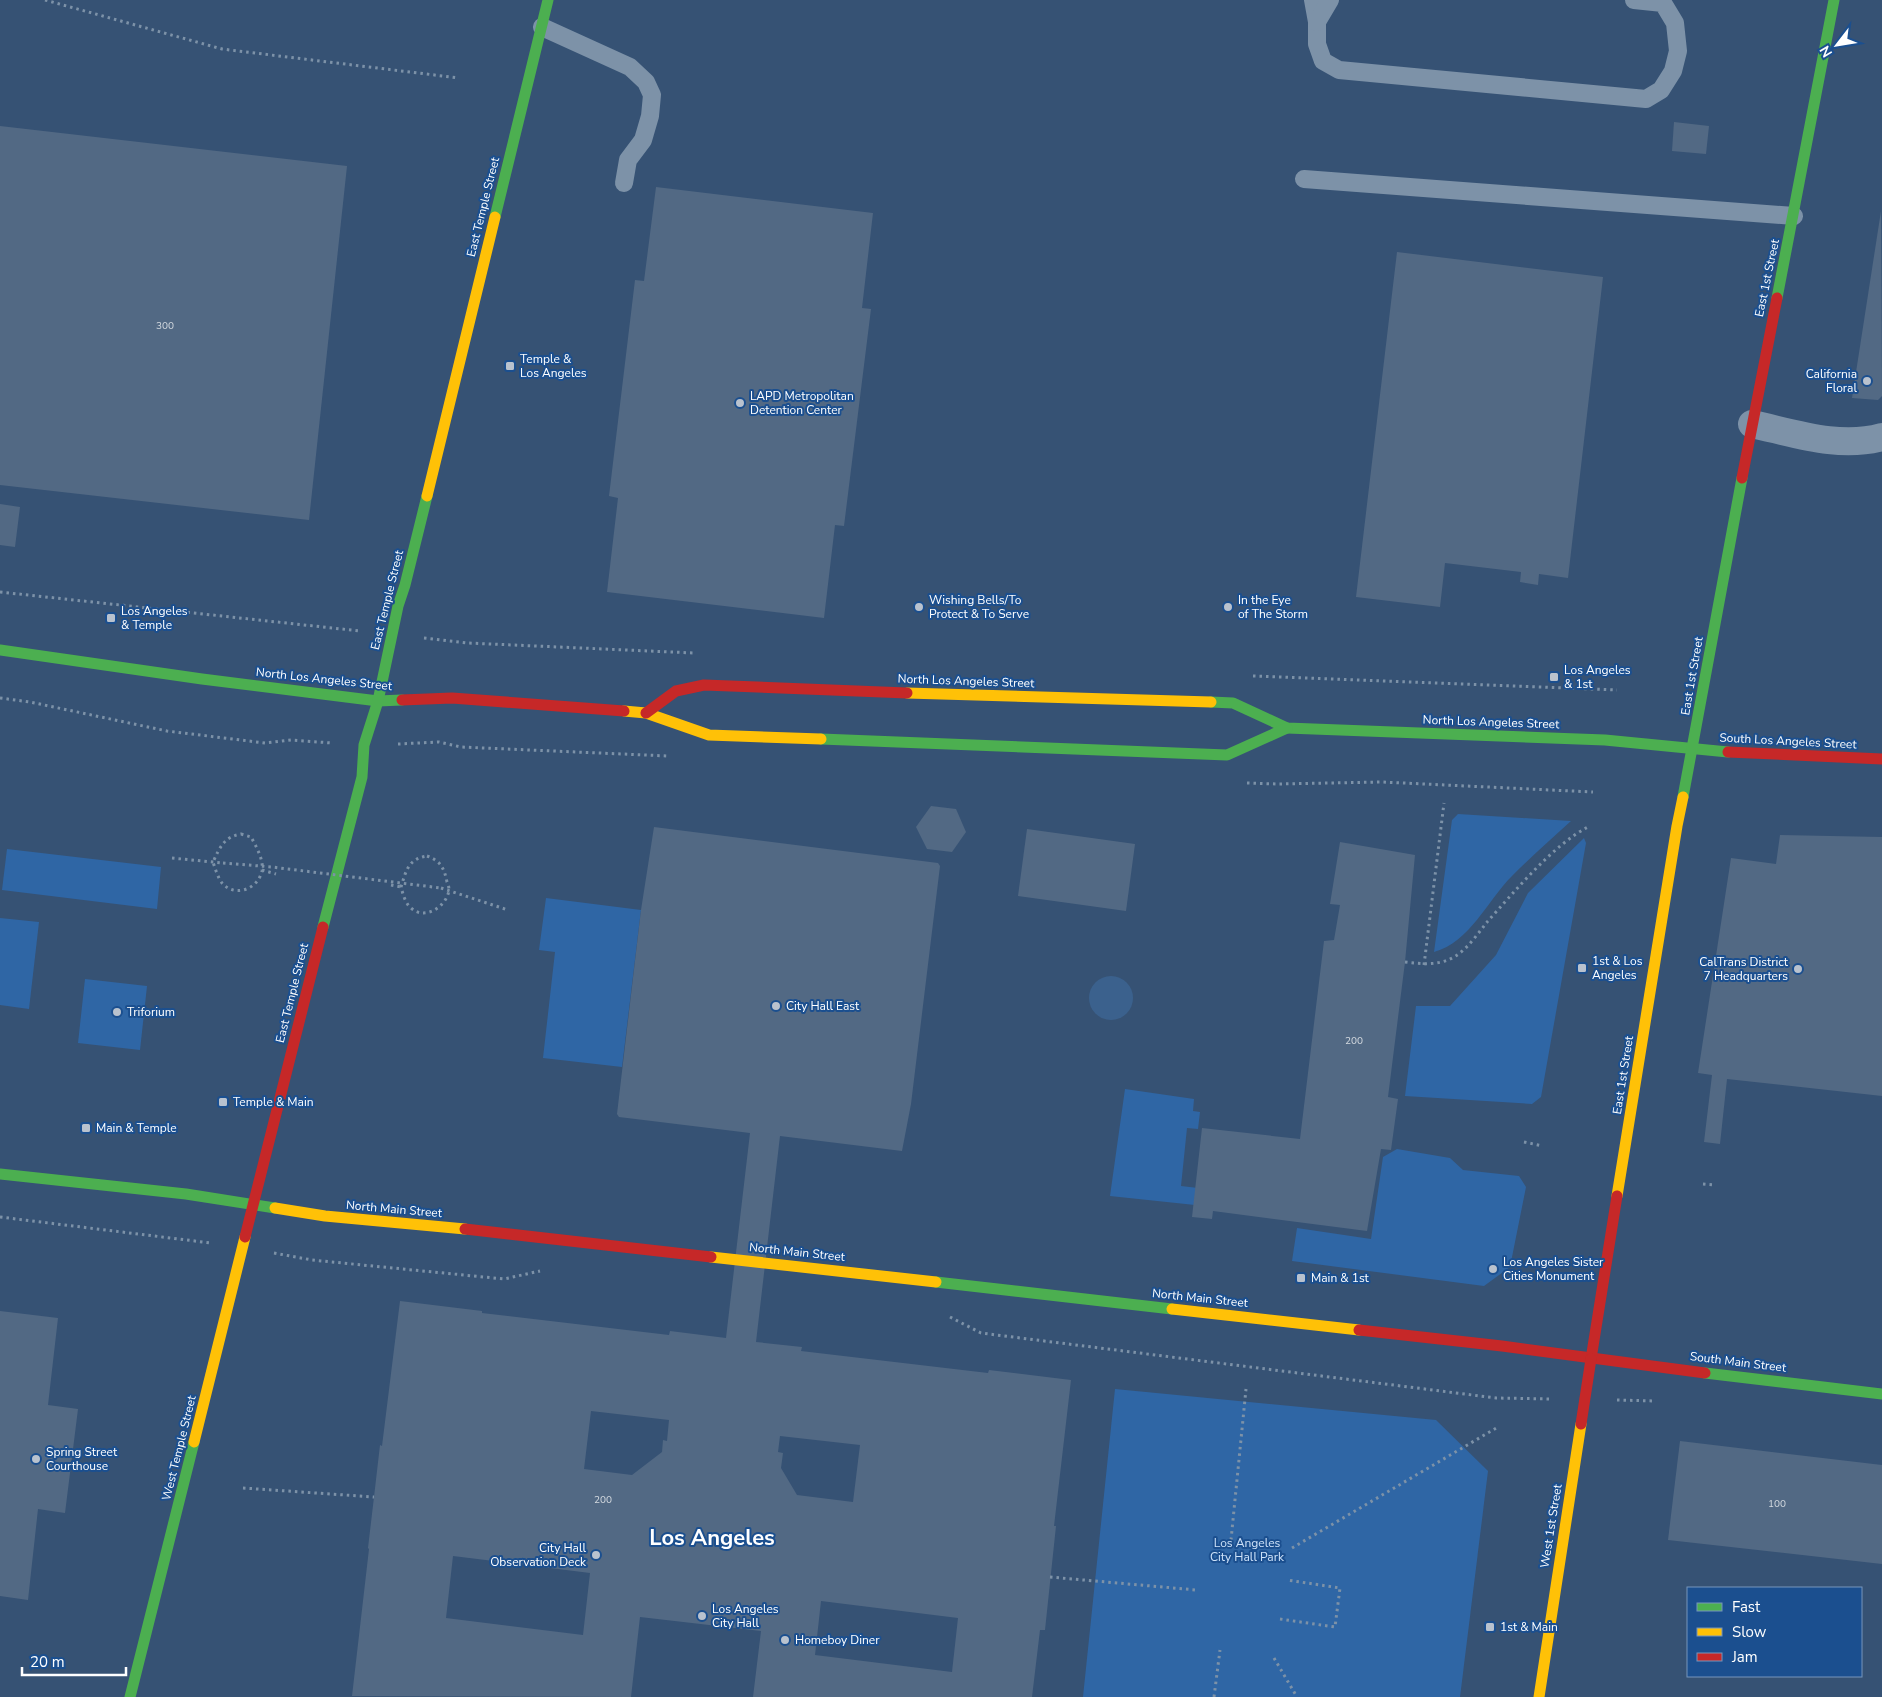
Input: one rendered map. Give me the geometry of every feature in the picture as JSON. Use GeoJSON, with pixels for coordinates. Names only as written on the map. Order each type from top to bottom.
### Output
{"type":"FeatureCollection","features":[{"type":"Feature","properties":{"kind":"main road","name":"East Temple Street"},"geometry":{"type":"LineString","coordinates":[[254,1206],[273,1121],[362,777],[364,745],[378,701],[398,606],[405,585],[548,0]]}},
{"type":"Feature","properties":{"kind":"main road","name":"East 1st Street"},"geometry":{"type":"LineString","coordinates":[[1591,1359],[1677,826],[1693,750],[1752,424],[1794,216],[1834,0]]}},
{"type":"Feature","properties":{"kind":"main road","name":"North Los Angeles Street"},"geometry":{"type":"LineString","coordinates":[[0,650],[202,679],[378,701],[452,698],[646,713],[708,735],[1227,755],[1287,728]]}},
{"type":"Feature","properties":{"kind":"main road","name":"North Los Angeles Street"},"geometry":{"type":"LineString","coordinates":[[646,713],[676,691],[704,684],[1005,697],[1233,703],[1287,728],[1605,740],[1693,750]]}},
{"type":"Feature","properties":{"kind":"main road","name":"South Los Angeles Street"},"geometry":{"type":"LineString","coordinates":[[1693,750],[1782,756],[1882,759]]}},
{"type":"Feature","properties":{"kind":"main road","name":"North Main Street"},"geometry":{"type":"LineString","coordinates":[[0,1174],[186,1194],[324,1216],[522,1235],[1502,1346],[1591,1359]]}},
{"type":"Feature","properties":{"kind":"main road","name":"West Temple Street"},"geometry":{"type":"LineString","coordinates":[[130,1697],[254,1206]]}},
{"type":"Feature","properties":{"kind":"main road","name":"South Main Street"},"geometry":{"type":"LineString","coordinates":[[1591,1359],[1882,1394]]}},
{"type":"Feature","properties":{"kind":"main road","name":"West 1st Street"},"geometry":{"type":"LineString","coordinates":[[1540,1697],[1591,1359]]}},
{"type":"Feature","properties":{"kind":"street"},"geometry":{"type":"LineString","coordinates":[[1752,424],[1824,440],[1851,442],[1882,437]]}},
{"type":"Feature","properties":{"kind":"lane"},"geometry":{"type":"LineString","coordinates":[[1313,0],[1317,22],[1317,44],[1323,60],[1339,70],[1646,99],[1661,90],[1672,71],[1678,51],[1675,24],[1664,3],[1634,0]]}},
{"type":"Feature","properties":{"kind":"lane"},"geometry":{"type":"LineString","coordinates":[[1317,22],[1330,0]]}},
{"type":"Feature","properties":{"kind":"lane"},"geometry":{"type":"LineString","coordinates":[[542,27],[630,67],[646,82],[652,95],[650,116],[643,140],[628,160],[624,184]]}},
{"type":"Feature","properties":{"kind":"lane"},"geometry":{"type":"LineString","coordinates":[[1304,179],[1794,216]]}},
{"type":"Feature","properties":{"kind":"path"},"geometry":{"type":"LineString","coordinates":[[45,0],[222,49],[459,78]]}},
{"type":"Feature","properties":{"kind":"path"},"geometry":{"type":"LineString","coordinates":[[0,592],[312,625]]}},
{"type":"Feature","properties":{"kind":"path"},"geometry":{"type":"LineString","coordinates":[[0,698],[30,702],[167,731],[265,743]]}},
{"type":"Feature","properties":{"kind":"path"},"geometry":{"type":"LineString","coordinates":[[1424,965],[1444,803]]}},
{"type":"Feature","properties":{"kind":"path"},"geometry":{"type":"LineString","coordinates":[[1405,962],[1424,965],[1437,964],[1453,957],[1465,948],[1521,884],[1576,833],[1588,827]]}},
{"type":"Feature","properties":{"kind":"path"},"geometry":{"type":"LineString","coordinates":[[241,834],[251,838],[258,849],[262,870],[255,884],[246,890],[235,892],[222,884],[213,862],[222,842],[232,836],[241,834]]}},
{"type":"Feature","properties":{"kind":"path"},"geometry":{"type":"LineString","coordinates":[[427,856],[437,859],[444,867],[449,890],[441,906],[428,913],[416,912],[410,908],[401,887],[411,863],[418,857],[427,856]]}},
{"type":"Feature","properties":{"kind":"path"},"geometry":{"type":"LineString","coordinates":[[172,858],[272,867],[440,888],[508,910]]}},
{"type":"Feature","properties":{"kind":"path"},"geometry":{"type":"LineString","coordinates":[[262,870],[276,874]]}},
{"type":"Feature","properties":{"kind":"path"},"geometry":{"type":"LineString","coordinates":[[391,885],[401,887]]}},
{"type":"Feature","properties":{"kind":"path"},"geometry":{"type":"LineString","coordinates":[[1524,1142],[1543,1146]]}},
{"type":"Feature","properties":{"kind":"path"},"geometry":{"type":"LineString","coordinates":[[1703,1184],[1715,1185]]}},
{"type":"Feature","properties":{"kind":"path"},"geometry":{"type":"LineString","coordinates":[[0,1217],[176,1238]]}},
{"type":"Feature","properties":{"kind":"path"},"geometry":{"type":"LineString","coordinates":[[312,1260],[504,1279],[549,1271]]}},
{"type":"Feature","properties":{"kind":"path"},"geometry":{"type":"LineString","coordinates":[[948,1316],[980,1333],[1496,1398]]}},
{"type":"Feature","properties":{"kind":"path"},"geometry":{"type":"LineString","coordinates":[[1231,1540],[1246,1389]]}},
{"type":"Feature","properties":{"kind":"path"},"geometry":{"type":"LineString","coordinates":[[1292,1548],[1498,1427]]}},
{"type":"Feature","properties":{"kind":"path"},"geometry":{"type":"LineString","coordinates":[[243,1488],[374,1497]]}},
{"type":"Feature","properties":{"kind":"path"},"geometry":{"type":"LineString","coordinates":[[1050,1577],[1196,1590]]}},
{"type":"Feature","properties":{"kind":"path"},"geometry":{"type":"LineString","coordinates":[[1280,1619],[1335,1627],[1340,1588],[1287,1580]]}},
{"type":"Feature","properties":{"kind":"path"},"geometry":{"type":"LineString","coordinates":[[1214,1697],[1220,1650]]}},
{"type":"Feature","properties":{"kind":"path"},"geometry":{"type":"LineString","coordinates":[[1274,1658],[1297,1697]]}},
{"type":"Feature","properties":{"kind":"green space"},"geometry":{"type":"Polygon","coordinates":[[[1458,814],[1571,821],[1512,876],[1468,930],[1447,947],[1434,952],[1452,820],[1458,814]]]}},
{"type":"Feature","properties":{"kind":"green space"},"geometry":{"type":"Polygon","coordinates":[[[1584,838],[1586,843],[1541,1097],[1532,1104],[1405,1096],[1416,1006],[1450,1006],[1496,955],[1528,893],[1584,838]]]}},
{"type":"Feature","properties":{"kind":"green space"},"geometry":{"type":"Polygon","coordinates":[[[7,849],[161,867],[157,909],[2,890],[7,849]]]}},
{"type":"Feature","properties":{"kind":"green space"},"geometry":{"type":"Polygon","coordinates":[[[546,898],[641,910],[622,1067],[543,1058],[555,952],[539,950],[546,898]]]}},
{"type":"Feature","properties":{"kind":"green space"},"geometry":{"type":"Polygon","coordinates":[[[0,918],[39,922],[29,1009],[0,1005],[0,918]]]}},
{"type":"Feature","properties":{"kind":"green space"},"geometry":{"type":"Polygon","coordinates":[[[85,979],[147,986],[140,1050],[78,1043],[85,979]]]}},
{"type":"Feature","properties":{"kind":"green space"},"geometry":{"type":"Polygon","coordinates":[[[1125,1089],[1194,1099],[1193,1111],[1200,1112],[1198,1129],[1187,1128],[1181,1186],[1198,1188],[1195,1205],[1110,1196],[1125,1089]]]}},
{"type":"Feature","properties":{"kind":"green space"},"geometry":{"type":"Polygon","coordinates":[[[1397,1149],[1450,1158],[1463,1170],[1519,1176],[1526,1187],[1510,1267],[1484,1286],[1292,1261],[1297,1228],[1371,1239],[1383,1157],[1397,1149]]]}},
{"type":"Feature","properties":{"kind":"green space","name":"Los Angeles City Hall Park"},"geometry":{"type":"Polygon","coordinates":[[[1115,1389],[1436,1420],[1488,1471],[1460,1697],[1083,1697],[1115,1389]]]}},
{"type":"Feature","properties":{"kind":"shaded area"},"geometry":{"type":"Polygon","coordinates":[[[1115,976],[1127,982],[1132,989],[1132,1007],[1127,1014],[1120,1019],[1107,1020],[1099,1017],[1092,1010],[1089,994],[1092,986],[1099,979],[1115,976]]]}},
{"type":"Feature","properties":{"kind":"building"},"geometry":{"type":"Polygon","coordinates":[[[1674,122],[1709,126],[1706,154],[1672,151],[1674,122]]]}},
{"type":"Feature","properties":{"kind":"building"},"geometry":{"type":"Polygon","coordinates":[[[0,126],[347,166],[309,520],[0,485],[0,126]]]}},
{"type":"Feature","properties":{"kind":"building","name":"LAPD Metropolitan Detention Center"},"geometry":{"type":"Polygon","coordinates":[[[656,187],[873,213],[862,308],[871,309],[844,526],[835,525],[824,618],[607,592],[618,498],[609,496],[635,280],[644,281],[656,187]]]}},
{"type":"Feature","properties":{"kind":"building"},"geometry":{"type":"Polygon","coordinates":[[[1881,211],[1882,396],[1878,400],[1852,398],[1881,211]]]}},
{"type":"Feature","properties":{"kind":"building"},"geometry":{"type":"Polygon","coordinates":[[[1397,252],[1603,277],[1568,578],[1539,574],[1538,585],[1520,582],[1521,572],[1445,563],[1440,607],[1356,597],[1397,252]]]}},
{"type":"Feature","properties":{"kind":"building"},"geometry":{"type":"Polygon","coordinates":[[[0,504],[20,507],[15,547],[0,545],[0,504]]]}},
{"type":"Feature","properties":{"kind":"building"},"geometry":{"type":"Polygon","coordinates":[[[931,806],[956,809],[966,832],[952,852],[927,849],[916,827],[931,806]]]}},
{"type":"Feature","properties":{"kind":"building","name":"Los Angeles City Hall"},"geometry":{"type":"Polygon","coordinates":[[[654,827],[938,863],[940,866],[911,1104],[902,1151],[780,1136],[756,1342],[802,1347],[801,1351],[988,1373],[989,1370],[1071,1380],[1054,1526],[1056,1526],[1045,1630],[1040,1630],[1032,1697],[753,1697],[761,1631],[640,1617],[631,1697],[352,1696],[380,1445],[382,1446],[400,1301],[482,1311],[482,1313],[669,1335],[670,1331],[726,1338],[750,1133],[619,1117],[617,1114],[641,910],[654,827]],[[591,1411],[584,1469],[632,1475],[662,1452],[663,1440],[667,1441],[669,1420],[591,1411]],[[780,1436],[778,1452],[783,1453],[781,1468],[797,1495],[853,1502],[860,1445],[780,1436]],[[453,1556],[446,1618],[583,1635],[590,1573],[453,1556]],[[821,1601],[815,1655],[952,1672],[958,1618],[821,1601]]]}},
{"type":"Feature","properties":{"kind":"building"},"geometry":{"type":"Polygon","coordinates":[[[1027,829],[1135,844],[1126,911],[1018,896],[1027,829]]]}},
{"type":"Feature","properties":{"kind":"building","name":"CalTrans District 7 Headquarters"},"geometry":{"type":"Polygon","coordinates":[[[1780,835],[1882,837],[1882,1096],[1727,1079],[1720,1144],[1704,1142],[1712,1075],[1698,1073],[1731,858],[1776,864],[1780,835]]]}},
{"type":"Feature","properties":{"kind":"building"},"geometry":{"type":"Polygon","coordinates":[[[1340,842],[1415,855],[1405,962],[1388,1097],[1398,1099],[1391,1150],[1381,1149],[1367,1231],[1213,1211],[1212,1219],[1192,1217],[1202,1128],[1300,1139],[1324,941],[1334,940],[1340,905],[1330,904],[1340,842]]]}},
{"type":"Feature","properties":{"kind":"building","name":"Spring Street Courthouse"},"geometry":{"type":"Polygon","coordinates":[[[0,1311],[58,1318],[48,1405],[78,1409],[65,1513],[38,1509],[28,1600],[0,1596],[0,1311]]]}},
{"type":"Feature","properties":{"kind":"building"},"geometry":{"type":"Polygon","coordinates":[[[1680,1441],[1882,1465],[1882,1564],[1668,1540],[1680,1441]]]}},
{"type":"Feature","properties":{"kind":"traffic: fast"},"geometry":{"type":"LineString","coordinates":[[495,217],[548,0]]}},
{"type":"Feature","properties":{"kind":"traffic: fast"},"geometry":{"type":"LineString","coordinates":[[1777,298],[1834,0]]}},
{"type":"Feature","properties":{"kind":"traffic: fast"},"geometry":{"type":"LineString","coordinates":[[1683,797],[1742,478]]}},
{"type":"Feature","properties":{"kind":"traffic: fast"},"geometry":{"type":"LineString","coordinates":[[323,927],[362,777],[364,745],[378,701],[398,606],[427,496]]}},
{"type":"Feature","properties":{"kind":"traffic: fast"},"geometry":{"type":"LineString","coordinates":[[0,650],[202,679],[378,701],[402,700]]}},
{"type":"Feature","properties":{"kind":"traffic: fast"},"geometry":{"type":"LineString","coordinates":[[1211,702],[1233,703],[1287,728],[1605,740],[1728,752]]}},
{"type":"Feature","properties":{"kind":"traffic: fast"},"geometry":{"type":"LineString","coordinates":[[821,739],[1227,755],[1287,728]]}},
{"type":"Feature","properties":{"kind":"traffic: fast"},"geometry":{"type":"LineString","coordinates":[[0,1174],[186,1194],[275,1208]]}},
{"type":"Feature","properties":{"kind":"traffic: fast"},"geometry":{"type":"LineString","coordinates":[[936,1282],[1172,1309]]}},
{"type":"Feature","properties":{"kind":"traffic: fast"},"geometry":{"type":"LineString","coordinates":[[1705,1373],[1882,1394]]}},
{"type":"Feature","properties":{"kind":"traffic: fast"},"geometry":{"type":"LineString","coordinates":[[130,1697],[194,1442]]}},
{"type":"Feature","properties":{"kind":"traffic: slow"},"geometry":{"type":"LineString","coordinates":[[427,496],[495,217]]}},
{"type":"Feature","properties":{"kind":"traffic: slow"},"geometry":{"type":"LineString","coordinates":[[907,693],[1211,702]]}},
{"type":"Feature","properties":{"kind":"traffic: slow"},"geometry":{"type":"LineString","coordinates":[[624,711],[646,713],[709,735],[821,739]]}},
{"type":"Feature","properties":{"kind":"traffic: slow"},"geometry":{"type":"LineString","coordinates":[[1617,1196],[1683,797]]}},
{"type":"Feature","properties":{"kind":"traffic: slow"},"geometry":{"type":"LineString","coordinates":[[275,1208],[325,1216],[465,1229]]}},
{"type":"Feature","properties":{"kind":"traffic: slow"},"geometry":{"type":"LineString","coordinates":[[194,1442],[245,1237]]}},
{"type":"Feature","properties":{"kind":"traffic: slow"},"geometry":{"type":"LineString","coordinates":[[711,1257],[936,1282]]}},
{"type":"Feature","properties":{"kind":"traffic: slow"},"geometry":{"type":"LineString","coordinates":[[1172,1309],[1359,1330]]}},
{"type":"Feature","properties":{"kind":"traffic: slow"},"geometry":{"type":"LineString","coordinates":[[1539,1697],[1581,1424]]}},
{"type":"Feature","properties":{"kind":"traffic: jam"},"geometry":{"type":"LineString","coordinates":[[1742,478],[1777,298]]}},
{"type":"Feature","properties":{"kind":"traffic: jam"},"geometry":{"type":"LineString","coordinates":[[646,713],[676,691],[704,685],[907,693]]}},
{"type":"Feature","properties":{"kind":"traffic: jam"},"geometry":{"type":"LineString","coordinates":[[402,700],[452,698],[624,711]]}},
{"type":"Feature","properties":{"kind":"traffic: jam"},"geometry":{"type":"LineString","coordinates":[[1728,752],[1882,759]]}},
{"type":"Feature","properties":{"kind":"traffic: jam"},"geometry":{"type":"LineString","coordinates":[[245,1237],[323,927]]}},
{"type":"Feature","properties":{"kind":"traffic: jam"},"geometry":{"type":"LineString","coordinates":[[1591,1359],[1617,1196]]}},
{"type":"Feature","properties":{"kind":"traffic: jam"},"geometry":{"type":"LineString","coordinates":[[465,1229],[711,1257]]}},
{"type":"Feature","properties":{"kind":"traffic: jam"},"geometry":{"type":"LineString","coordinates":[[1359,1330],[1502,1346],[1705,1373]]}},
{"type":"Feature","properties":{"kind":"traffic: jam"},"geometry":{"type":"LineString","coordinates":[[1581,1424],[1591,1359]]}},
{"type":"Feature","properties":{"kind":"place","name":"Temple & Los Angeles"},"geometry":{"type":"Point","coordinates":[510,366]}},
{"type":"Feature","properties":{"kind":"place","name":"California Floral"},"geometry":{"type":"Point","coordinates":[1867,381]}},
{"type":"Feature","properties":{"kind":"place","name":"LAPD Metropolitan Detention Center"},"geometry":{"type":"Point","coordinates":[740,403]}},
{"type":"Feature","properties":{"kind":"place","name":"Wishing Bells/To Protect & To Serve"},"geometry":{"type":"Point","coordinates":[919,607]}},
{"type":"Feature","properties":{"kind":"place","name":"In the Eye of The Storm"},"geometry":{"type":"Point","coordinates":[1228,607]}},
{"type":"Feature","properties":{"kind":"place","name":"Los Angeles & Temple"},"geometry":{"type":"Point","coordinates":[111,618]}},
{"type":"Feature","properties":{"kind":"place","name":"Los Angeles & 1st"},"geometry":{"type":"Point","coordinates":[1554,677]}},
{"type":"Feature","properties":{"kind":"place","name":"1st & Los Angeles"},"geometry":{"type":"Point","coordinates":[1582,968]}},
{"type":"Feature","properties":{"kind":"place","name":"CalTrans District 7 Headquarters"},"geometry":{"type":"Point","coordinates":[1798,969]}},
{"type":"Feature","properties":{"kind":"place","name":"City Hall East"},"geometry":{"type":"Point","coordinates":[776,1006]}},
{"type":"Feature","properties":{"kind":"place","name":"Triforium"},"geometry":{"type":"Point","coordinates":[117,1012]}},
{"type":"Feature","properties":{"kind":"place","name":"Temple & Main"},"geometry":{"type":"Point","coordinates":[223,1102]}},
{"type":"Feature","properties":{"kind":"place","name":"Main & Temple"},"geometry":{"type":"Point","coordinates":[86,1128]}},
{"type":"Feature","properties":{"kind":"place","name":"Los Angeles Sister Cities Monument"},"geometry":{"type":"Point","coordinates":[1493,1269]}},
{"type":"Feature","properties":{"kind":"place","name":"Main & 1st"},"geometry":{"type":"Point","coordinates":[1301,1278]}},
{"type":"Feature","properties":{"kind":"place","name":"Spring Street Courthouse"},"geometry":{"type":"Point","coordinates":[36,1459]}},
{"type":"Feature","properties":{"kind":"place","name":"City Hall Observation Deck"},"geometry":{"type":"Point","coordinates":[596,1555]}},
{"type":"Feature","properties":{"kind":"place","name":"Los Angeles City Hall"},"geometry":{"type":"Point","coordinates":[702,1616]}},
{"type":"Feature","properties":{"kind":"place","name":"1st & Main"},"geometry":{"type":"Point","coordinates":[1490,1627]}},
{"type":"Feature","properties":{"kind":"place","name":"Homeboy Diner"},"geometry":{"type":"Point","coordinates":[785,1640]}},
{"type":"Feature","properties":{"kind":"district","name":"Los Angeles"},"geometry":{"type":"Point","coordinates":[712,1537]}}]}
